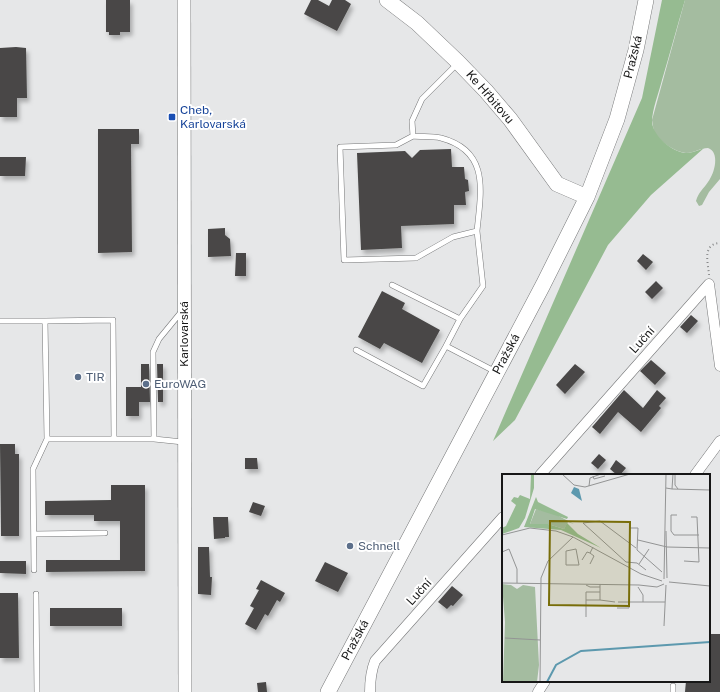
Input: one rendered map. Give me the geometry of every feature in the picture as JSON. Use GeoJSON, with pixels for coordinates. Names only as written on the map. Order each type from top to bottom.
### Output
{"type":"FeatureCollection","features":[{"type":"Feature","properties":{"kind":"main road","name":"Ke Hřbitovu"},"geometry":{"type":"LineString","coordinates":[[386,0],[417,23],[458,62],[510,119],[557,184],[587,197]]}},
{"type":"Feature","properties":{"kind":"main road","name":"Pražská"},"geometry":{"type":"LineString","coordinates":[[328,692],[543,285],[587,197],[617,119],[636,50],[646,0]]}},
{"type":"Feature","properties":{"kind":"street","name":"Karlovarská"},"geometry":{"type":"LineString","coordinates":[[184,0],[185,692]]}},
{"type":"Feature","properties":{"kind":"street"},"geometry":{"type":"LineString","coordinates":[[709,284],[720,366]]}},
{"type":"Feature","properties":{"kind":"street","name":"Luční"},"geometry":{"type":"LineString","coordinates":[[541,474],[709,284]]}},
{"type":"Feature","properties":{"kind":"street"},"geometry":{"type":"LineString","coordinates":[[696,474],[720,441]]}},
{"type":"Feature","properties":{"kind":"street","name":"Luční"},"geometry":{"type":"LineString","coordinates":[[370,692],[370,681],[375,661],[502,518]]}},
{"type":"Feature","properties":{"kind":"street"},"geometry":{"type":"LineString","coordinates":[[538,692],[544,682]]}},
{"type":"Feature","properties":{"kind":"lane"},"geometry":{"type":"LineString","coordinates":[[413,136],[412,121],[422,99],[458,62]]}},
{"type":"Feature","properties":{"kind":"lane"},"geometry":{"type":"LineString","coordinates":[[356,350],[423,386],[460,319],[482,286],[477,231],[481,192],[479,169],[470,154],[460,146],[440,138],[413,136],[396,145],[340,147],[344,260],[416,258],[453,237],[477,231]]}},
{"type":"Feature","properties":{"kind":"lane"},"geometry":{"type":"LineString","coordinates":[[392,285],[460,319]]}},
{"type":"Feature","properties":{"kind":"lane"},"geometry":{"type":"LineString","coordinates":[[154,438],[153,352],[159,339],[184,309]]}},
{"type":"Feature","properties":{"kind":"lane"},"geometry":{"type":"LineString","coordinates":[[34,570],[33,468],[47,439],[46,320]]}},
{"type":"Feature","properties":{"kind":"lane"},"geometry":{"type":"LineString","coordinates":[[0,321],[113,320],[114,439]]}},
{"type":"Feature","properties":{"kind":"lane"},"geometry":{"type":"LineString","coordinates":[[446,346],[497,372]]}},
{"type":"Feature","properties":{"kind":"lane"},"geometry":{"type":"LineString","coordinates":[[47,439],[154,438],[184,442]]}},
{"type":"Feature","properties":{"kind":"lane"},"geometry":{"type":"LineString","coordinates":[[34,534],[105,533]]}},
{"type":"Feature","properties":{"kind":"lane"},"geometry":{"type":"LineString","coordinates":[[36,594],[37,692]]}},
{"type":"Feature","properties":{"kind":"path"},"geometry":{"type":"LineString","coordinates":[[709,284],[707,250],[709,246],[715,243],[720,243]]}},
{"type":"Feature","properties":{"kind":"green space"},"geometry":{"type":"Polygon","coordinates":[[[662,0],[685,0],[654,107],[652,117],[653,127],[660,138],[675,150],[688,153],[704,148],[651,195],[608,245],[515,420],[493,441],[642,98],[662,0]]]}},
{"type":"Feature","properties":{"kind":"green space"},"geometry":{"type":"Polygon","coordinates":[[[685,0],[720,0],[720,179],[709,192],[702,205],[699,206],[696,201],[697,198],[713,173],[715,158],[712,150],[708,148],[686,153],[670,147],[656,135],[652,120],[685,0]]]}},
{"type":"Feature","properties":{"kind":"building"},"geometry":{"type":"Polygon","coordinates":[[[106,0],[130,0],[130,32],[120,32],[120,35],[109,35],[109,32],[106,32],[106,0]]]}},
{"type":"Feature","properties":{"kind":"building"},"geometry":{"type":"Polygon","coordinates":[[[311,0],[318,0],[329,6],[332,0],[345,0],[351,4],[337,31],[304,14],[311,0]]]}},
{"type":"Feature","properties":{"kind":"building"},"geometry":{"type":"Polygon","coordinates":[[[0,48],[26,48],[27,98],[17,98],[17,117],[0,117],[0,48]]]}},
{"type":"Feature","properties":{"kind":"building"},"geometry":{"type":"Polygon","coordinates":[[[98,129],[139,129],[139,144],[131,144],[132,252],[98,253],[98,129]]]}},
{"type":"Feature","properties":{"kind":"building"},"geometry":{"type":"Polygon","coordinates":[[[451,149],[452,167],[464,167],[465,179],[468,180],[469,191],[465,192],[466,205],[454,205],[454,224],[401,226],[402,248],[361,250],[357,153],[405,151],[412,158],[420,150],[451,149]]]}},
{"type":"Feature","properties":{"kind":"building"},"geometry":{"type":"Polygon","coordinates":[[[0,157],[26,157],[25,176],[0,176],[0,157]]]}},
{"type":"Feature","properties":{"kind":"building"},"geometry":{"type":"Polygon","coordinates":[[[225,228],[225,235],[230,239],[231,256],[208,257],[208,229],[225,228]]]}},
{"type":"Feature","properties":{"kind":"building"},"geometry":{"type":"Polygon","coordinates":[[[236,253],[246,253],[246,276],[235,276],[236,253]]]}},
{"type":"Feature","properties":{"kind":"building"},"geometry":{"type":"Polygon","coordinates":[[[643,254],[653,262],[646,270],[637,261],[643,254]]]}},
{"type":"Feature","properties":{"kind":"building"},"geometry":{"type":"Polygon","coordinates":[[[656,281],[663,288],[652,299],[645,292],[656,281]]]}},
{"type":"Feature","properties":{"kind":"building"},"geometry":{"type":"Polygon","coordinates":[[[382,291],[405,303],[402,309],[440,330],[422,363],[384,343],[380,349],[358,337],[382,291]]]}},
{"type":"Feature","properties":{"kind":"building"},"geometry":{"type":"Polygon","coordinates":[[[691,315],[698,321],[687,333],[680,327],[691,315]]]}},
{"type":"Feature","properties":{"kind":"building"},"geometry":{"type":"Polygon","coordinates":[[[651,360],[666,373],[655,385],[640,371],[651,360]]]}},
{"type":"Feature","properties":{"kind":"building"},"geometry":{"type":"Polygon","coordinates":[[[141,364],[149,364],[150,402],[139,402],[139,416],[126,416],[126,387],[141,387],[141,364]]]}},
{"type":"Feature","properties":{"kind":"building"},"geometry":{"type":"Polygon","coordinates":[[[157,364],[163,364],[163,402],[158,402],[157,364]]]}},
{"type":"Feature","properties":{"kind":"building"},"geometry":{"type":"Polygon","coordinates":[[[575,364],[585,372],[565,394],[556,385],[575,364]]]}},
{"type":"Feature","properties":{"kind":"building"},"geometry":{"type":"Polygon","coordinates":[[[624,390],[643,408],[657,390],[666,398],[659,406],[661,408],[641,432],[618,412],[600,434],[592,427],[624,390]]]}},
{"type":"Feature","properties":{"kind":"building"},"geometry":{"type":"Polygon","coordinates":[[[0,444],[15,444],[15,454],[19,454],[19,536],[1,536],[0,444]]]}},
{"type":"Feature","properties":{"kind":"building"},"geometry":{"type":"Polygon","coordinates":[[[599,454],[606,460],[598,469],[591,463],[599,454]]]}},
{"type":"Feature","properties":{"kind":"building"},"geometry":{"type":"Polygon","coordinates":[[[245,458],[257,458],[258,469],[245,469],[245,458]]]}},
{"type":"Feature","properties":{"kind":"building"},"geometry":{"type":"Polygon","coordinates":[[[616,460],[626,468],[621,474],[616,474],[610,469],[616,460]]]}},
{"type":"Feature","properties":{"kind":"building"},"geometry":{"type":"Polygon","coordinates":[[[111,485],[145,485],[145,571],[46,572],[46,560],[120,560],[120,521],[94,521],[94,515],[45,515],[45,501],[111,500],[111,485]]]}},
{"type":"Feature","properties":{"kind":"building"},"geometry":{"type":"Polygon","coordinates":[[[253,502],[265,506],[261,516],[249,512],[253,502]]]}},
{"type":"Feature","properties":{"kind":"building"},"geometry":{"type":"Polygon","coordinates":[[[213,517],[228,517],[229,537],[214,539],[213,517]]]}},
{"type":"Feature","properties":{"kind":"building"},"geometry":{"type":"Polygon","coordinates":[[[198,547],[209,547],[210,577],[212,577],[211,595],[198,594],[198,547]]]}},
{"type":"Feature","properties":{"kind":"building"},"geometry":{"type":"Polygon","coordinates":[[[0,561],[26,561],[26,574],[0,573],[0,561]]]}},
{"type":"Feature","properties":{"kind":"building"},"geometry":{"type":"Polygon","coordinates":[[[325,562],[348,573],[338,592],[315,581],[325,562]]]}},
{"type":"Feature","properties":{"kind":"building"},"geometry":{"type":"Polygon","coordinates":[[[261,580],[285,593],[280,602],[277,600],[268,616],[265,614],[256,630],[245,624],[254,608],[250,606],[259,590],[256,589],[261,580]]]}},
{"type":"Feature","properties":{"kind":"building"},"geometry":{"type":"Polygon","coordinates":[[[452,586],[463,595],[453,606],[451,605],[447,609],[438,602],[452,586]]]}},
{"type":"Feature","properties":{"kind":"building"},"geometry":{"type":"Polygon","coordinates":[[[0,593],[18,593],[19,658],[0,658],[0,593]]]}},
{"type":"Feature","properties":{"kind":"building"},"geometry":{"type":"Polygon","coordinates":[[[50,608],[122,608],[122,626],[50,626],[50,608]]]}},
{"type":"Feature","properties":{"kind":"building"},"geometry":{"type":"Polygon","coordinates":[[[710,634],[720,634],[720,692],[685,692],[686,682],[710,682],[710,634]]]}},
{"type":"Feature","properties":{"kind":"building"},"geometry":{"type":"Polygon","coordinates":[[[266,682],[267,692],[258,692],[257,683],[266,682]]]}},
{"type":"Feature","properties":{"kind":"place","name":"Cheb, Karlovarská"},"geometry":{"type":"Point","coordinates":[172,117]}},
{"type":"Feature","properties":{"kind":"place","name":"TIR"},"geometry":{"type":"Point","coordinates":[78,377]}},
{"type":"Feature","properties":{"kind":"place","name":"EuroWAG"},"geometry":{"type":"Point","coordinates":[146,384]}},
{"type":"Feature","properties":{"kind":"place","name":"Schnell"},"geometry":{"type":"Point","coordinates":[350,546]}}]}
